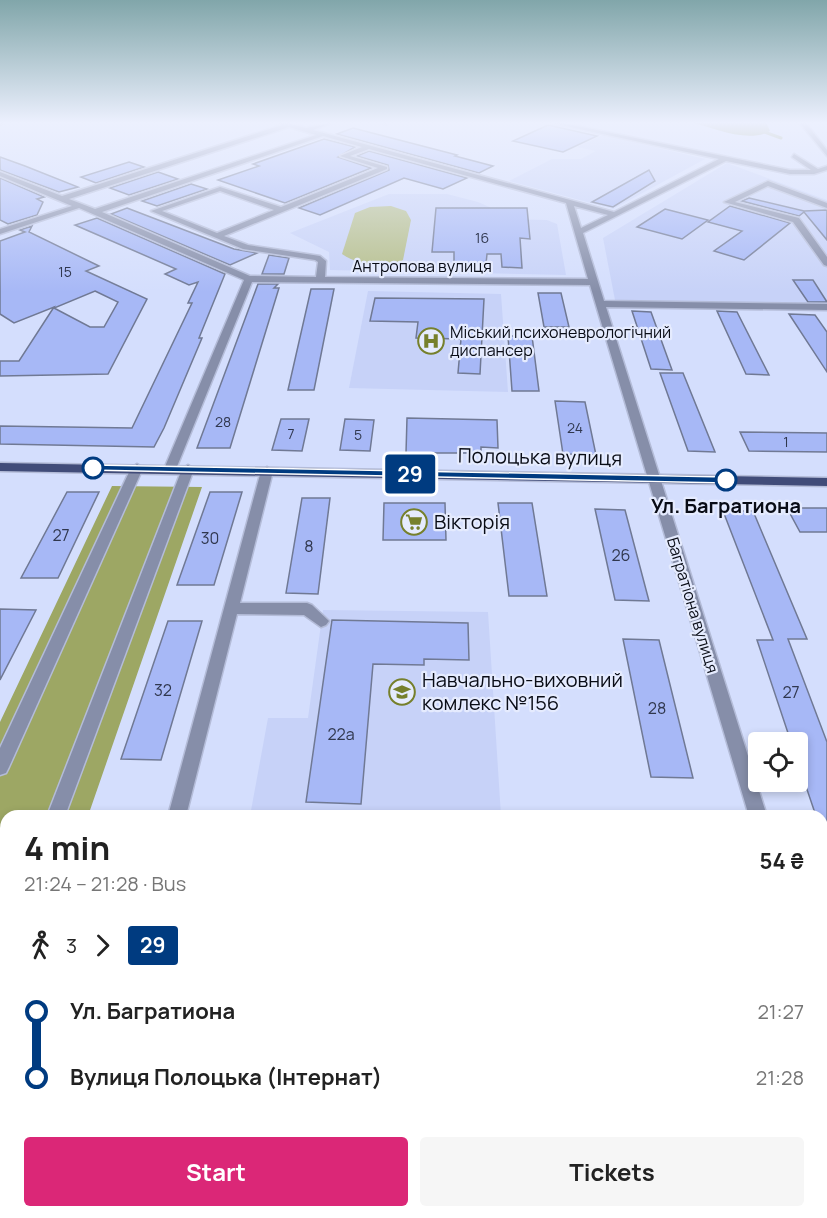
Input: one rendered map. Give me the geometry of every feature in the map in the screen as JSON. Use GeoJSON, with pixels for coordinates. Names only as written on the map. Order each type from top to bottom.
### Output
{"type":"FeatureCollection","features":[{"type":"Feature","properties":{"kind":"main road","name":"Полоцька вулиця"},"geometry":{"type":"LineString","coordinates":[[0,467],[827,482]]}},
{"type":"Feature","properties":{"kind":"street","name":"Антропова вулиця"},"geometry":{"type":"LineString","coordinates":[[12,179],[140,231],[249,279],[594,282]]}},
{"type":"Feature","properties":{"kind":"street"},"geometry":{"type":"LineString","coordinates":[[61,199],[120,179]]}},
{"type":"Feature","properties":{"kind":"street"},"geometry":{"type":"LineString","coordinates":[[95,212],[192,179]]}},
{"type":"Feature","properties":{"kind":"street"},"geometry":{"type":"LineString","coordinates":[[217,236],[358,179]]}},
{"type":"Feature","properties":{"kind":"street"},"geometry":{"type":"LineString","coordinates":[[485,179],[614,214]]}},
{"type":"Feature","properties":{"kind":"street"},"geometry":{"type":"LineString","coordinates":[[579,232],[685,179]]}},
{"type":"Feature","properties":{"kind":"street"},"geometry":{"type":"LineString","coordinates":[[777,179],[827,199]]}},
{"type":"Feature","properties":{"kind":"street"},"geometry":{"type":"LineString","coordinates":[[787,179],[792,185]]}},
{"type":"Feature","properties":{"kind":"street"},"geometry":{"type":"LineString","coordinates":[[827,206],[768,183],[728,202],[796,220],[827,263]]}},
{"type":"Feature","properties":{"kind":"street"},"geometry":{"type":"LineString","coordinates":[[281,210],[220,189],[155,211],[246,247],[317,258],[322,261],[320,280]]}},
{"type":"Feature","properties":{"kind":"street","name":"Багратіона вулиця"},"geometry":{"type":"LineString","coordinates":[[569,202],[756,810]]}},
{"type":"Feature","properties":{"kind":"street"},"geometry":{"type":"LineString","coordinates":[[0,232],[79,206]]}},
{"type":"Feature","properties":{"kind":"street"},"geometry":{"type":"LineString","coordinates":[[140,231],[176,219]]}},
{"type":"Feature","properties":{"kind":"street"},"geometry":{"type":"LineString","coordinates":[[171,469],[249,279]]}},
{"type":"Feature","properties":{"kind":"street"},"geometry":{"type":"LineString","coordinates":[[601,304],[827,307]]}},
{"type":"Feature","properties":{"kind":"street"},"geometry":{"type":"LineString","coordinates":[[0,767],[137,468]]}},
{"type":"Feature","properties":{"kind":"street"},"geometry":{"type":"LineString","coordinates":[[58,810],[188,469]]}},
{"type":"Feature","properties":{"kind":"street"},"geometry":{"type":"LineString","coordinates":[[179,810],[267,471]]}},
{"type":"Feature","properties":{"kind":"street"},"geometry":{"type":"LineString","coordinates":[[232,608],[307,609],[321,621]]}},
{"type":"Feature","properties":{"kind":"shaded area"},"geometry":{"type":"Polygon","coordinates":[[[513,179],[668,179],[613,209],[509,181],[513,179]]]}},
{"type":"Feature","properties":{"kind":"shaded area"},"geometry":{"type":"Polygon","coordinates":[[[701,179],[770,179],[827,200],[827,304],[615,300],[603,238],[701,179]]]}},
{"type":"Feature","properties":{"kind":"shaded area"},"geometry":{"type":"Polygon","coordinates":[[[389,194],[447,194],[478,202],[496,210],[497,219],[547,220],[557,224],[566,275],[330,270],[329,252],[290,233],[389,194]]]}},
{"type":"Feature","properties":{"kind":"shaded area"},"geometry":{"type":"Polygon","coordinates":[[[391,206],[406,211],[411,220],[403,260],[389,266],[372,266],[342,254],[355,213],[370,207],[391,206]]]}},
{"type":"Feature","properties":{"kind":"shaded area","name":"Міський психоневрологічний диспансер"},"geometry":{"type":"Polygon","coordinates":[[[368,291],[501,294],[508,392],[349,388],[368,291]]]}},
{"type":"Feature","properties":{"kind":"shaded area"},"geometry":{"type":"Polygon","coordinates":[[[112,486],[202,487],[90,810],[0,810],[0,722],[112,486]]]}},
{"type":"Feature","properties":{"kind":"shaded area","name":"Навчально-виховний комлекс №156"},"geometry":{"type":"Polygon","coordinates":[[[323,610],[488,612],[501,810],[251,810],[268,718],[308,718],[323,610]]]}},
{"type":"Feature","properties":{"kind":"building"},"geometry":{"type":"Polygon","coordinates":[[[0,179],[44,197],[37,199],[43,202],[37,215],[8,224],[0,220],[0,179]]]}},
{"type":"Feature","properties":{"kind":"building"},"geometry":{"type":"Polygon","coordinates":[[[24,179],[57,179],[78,187],[59,192],[24,179]]]}},
{"type":"Feature","properties":{"kind":"building"},"geometry":{"type":"Polygon","coordinates":[[[86,179],[108,179],[96,183],[86,179]]]}},
{"type":"Feature","properties":{"kind":"building"},"geometry":{"type":"Polygon","coordinates":[[[137,179],[178,179],[129,195],[110,188],[137,179]]]}},
{"type":"Feature","properties":{"kind":"building"},"geometry":{"type":"Polygon","coordinates":[[[221,179],[344,179],[285,203],[218,180],[221,179]]]}},
{"type":"Feature","properties":{"kind":"building"},"geometry":{"type":"Polygon","coordinates":[[[368,179],[402,179],[320,215],[299,208],[368,179]]]}},
{"type":"Feature","properties":{"kind":"building"},"geometry":{"type":"Polygon","coordinates":[[[407,179],[465,179],[443,189],[407,179]]]}},
{"type":"Feature","properties":{"kind":"building"},"geometry":{"type":"Polygon","coordinates":[[[633,179],[654,179],[655,181],[613,207],[592,202],[633,179]]]}},
{"type":"Feature","properties":{"kind":"building"},"geometry":{"type":"Polygon","coordinates":[[[191,184],[207,189],[157,206],[142,201],[191,184]]]}},
{"type":"Feature","properties":{"kind":"building"},"geometry":{"type":"Polygon","coordinates":[[[749,198],[804,211],[827,210],[827,240],[804,212],[799,216],[742,201],[749,198]]]}},
{"type":"Feature","properties":{"kind":"building"},"geometry":{"type":"Polygon","coordinates":[[[730,206],[790,223],[744,260],[714,251],[742,231],[708,222],[730,206]]]}},
{"type":"Feature","properties":{"kind":"building"},"geometry":{"type":"Polygon","coordinates":[[[127,208],[234,249],[257,253],[230,265],[111,214],[127,208]]]}},
{"type":"Feature","properties":{"kind":"building"},"geometry":{"type":"Polygon","coordinates":[[[436,208],[527,208],[530,239],[520,238],[522,268],[502,267],[501,254],[487,254],[486,264],[454,263],[454,252],[432,252],[436,208]]]}},
{"type":"Feature","properties":{"kind":"building"},"geometry":{"type":"Polygon","coordinates":[[[665,209],[708,220],[682,239],[637,227],[665,209]]]}},
{"type":"Feature","properties":{"kind":"building"},"geometry":{"type":"Polygon","coordinates":[[[97,218],[225,274],[199,338],[202,338],[164,428],[154,447],[0,444],[0,426],[132,428],[192,303],[188,303],[198,282],[189,285],[165,274],[176,269],[75,225],[97,218]]]}},
{"type":"Feature","properties":{"kind":"building"},"geometry":{"type":"Polygon","coordinates":[[[32,226],[29,232],[99,266],[86,271],[147,299],[108,374],[0,376],[0,361],[19,361],[54,307],[14,323],[0,314],[0,241],[25,232],[20,230],[32,226]],[[95,291],[54,308],[90,327],[104,327],[118,302],[95,291]]]}},
{"type":"Feature","properties":{"kind":"building"},"geometry":{"type":"Polygon","coordinates":[[[269,255],[289,258],[284,274],[262,274],[269,255]]]}},
{"type":"Feature","properties":{"kind":"building"},"geometry":{"type":"Polygon","coordinates":[[[793,280],[813,280],[827,302],[808,302],[793,280]]]}},
{"type":"Feature","properties":{"kind":"building"},"geometry":{"type":"Polygon","coordinates":[[[258,284],[278,284],[274,288],[279,288],[230,448],[197,448],[258,284]]]}},
{"type":"Feature","properties":{"kind":"building"},"geometry":{"type":"Polygon","coordinates":[[[311,289],[334,289],[314,390],[288,390],[311,289]]]}},
{"type":"Feature","properties":{"kind":"building"},"geometry":{"type":"Polygon","coordinates":[[[538,293],[561,293],[569,327],[544,327],[538,293]]]}},
{"type":"Feature","properties":{"kind":"building"},"geometry":{"type":"Polygon","coordinates":[[[375,298],[484,299],[480,374],[458,373],[461,339],[416,338],[418,322],[370,321],[375,298]]]}},
{"type":"Feature","properties":{"kind":"building"},"geometry":{"type":"Polygon","coordinates":[[[632,311],[651,312],[672,370],[651,369],[632,311]]]}},
{"type":"Feature","properties":{"kind":"building"},"geometry":{"type":"Polygon","coordinates":[[[717,311],[737,312],[769,375],[746,374],[717,311]]]}},
{"type":"Feature","properties":{"kind":"building"},"geometry":{"type":"Polygon","coordinates":[[[789,314],[815,315],[827,332],[827,372],[789,314]]]}},
{"type":"Feature","properties":{"kind":"building"},"geometry":{"type":"Polygon","coordinates":[[[508,336],[532,336],[539,391],[512,391],[508,336]]]}},
{"type":"Feature","properties":{"kind":"building"},"geometry":{"type":"Polygon","coordinates":[[[660,373],[683,373],[715,452],[688,451],[660,373]]]}},
{"type":"Feature","properties":{"kind":"building"},"geometry":{"type":"Polygon","coordinates":[[[555,401],[585,402],[596,455],[563,454],[555,401]]]}},
{"type":"Feature","properties":{"kind":"building"},"geometry":{"type":"Polygon","coordinates":[[[407,418],[497,420],[498,448],[481,447],[481,453],[406,453],[407,418]]]}},
{"type":"Feature","properties":{"kind":"building"},"geometry":{"type":"Polygon","coordinates":[[[281,419],[309,419],[302,451],[272,450],[281,419]]]}},
{"type":"Feature","properties":{"kind":"building"},"geometry":{"type":"Polygon","coordinates":[[[345,419],[374,420],[370,451],[340,450],[345,419]]]}},
{"type":"Feature","properties":{"kind":"building"},"geometry":{"type":"Polygon","coordinates":[[[740,432],[827,433],[827,452],[749,451],[740,432]]]}},
{"type":"Feature","properties":{"kind":"building"},"geometry":{"type":"Polygon","coordinates":[[[67,492],[99,492],[58,578],[21,578],[67,492]]]}},
{"type":"Feature","properties":{"kind":"building"},"geometry":{"type":"Polygon","coordinates":[[[210,492],[242,492],[214,585],[177,585],[210,492]]]}},
{"type":"Feature","properties":{"kind":"building"},"geometry":{"type":"Polygon","coordinates":[[[302,498],[330,498],[318,594],[286,593],[302,498]]]}},
{"type":"Feature","properties":{"kind":"building","name":"Вікторія"},"geometry":{"type":"Polygon","coordinates":[[[384,503],[445,503],[446,540],[383,540],[384,503]]]}},
{"type":"Feature","properties":{"kind":"building"},"geometry":{"type":"Polygon","coordinates":[[[498,503],[532,503],[547,596],[509,596],[498,503]]]}},
{"type":"Feature","properties":{"kind":"building"},"geometry":{"type":"Polygon","coordinates":[[[787,508],[827,508],[827,532],[800,532],[787,508]]]}},
{"type":"Feature","properties":{"kind":"building"},"geometry":{"type":"Polygon","coordinates":[[[595,509],[625,510],[649,601],[615,600],[595,509]]]}},
{"type":"Feature","properties":{"kind":"building"},"geometry":{"type":"Polygon","coordinates":[[[723,511],[753,511],[807,639],[788,639],[827,742],[827,810],[814,810],[808,792],[808,732],[788,732],[757,640],[773,640],[723,511]]]}},
{"type":"Feature","properties":{"kind":"building"},"geometry":{"type":"Polygon","coordinates":[[[0,609],[36,610],[0,680],[0,609]]]}},
{"type":"Feature","properties":{"kind":"building"},"geometry":{"type":"Polygon","coordinates":[[[332,620],[468,623],[469,660],[424,659],[424,665],[373,664],[361,804],[306,802],[332,620]]]}},
{"type":"Feature","properties":{"kind":"building"},"geometry":{"type":"Polygon","coordinates":[[[168,621],[202,621],[161,760],[121,759],[168,621]]]}},
{"type":"Feature","properties":{"kind":"building"},"geometry":{"type":"Polygon","coordinates":[[[623,639],[659,640],[693,778],[651,777],[623,639]]]}},
{"type":"Feature","properties":{"kind":"bus line","name":"29"},"geometry":{"type":"LineString","coordinates":[[93,468],[726,480]]}},
{"type":"Feature","properties":{"kind":"place","name":"Міський психоневрологічний диспансер"},"geometry":{"type":"Point","coordinates":[431,341]}},
{"type":"Feature","properties":{"kind":"place","name":"Ул. Багратиона"},"geometry":{"type":"Point","coordinates":[726,480]}},
{"type":"Feature","properties":{"kind":"place","name":"Вікторія"},"geometry":{"type":"Point","coordinates":[414,522]}},
{"type":"Feature","properties":{"kind":"place","name":"Навчально-виховний комлекс №156"},"geometry":{"type":"Point","coordinates":[402,692]}}]}
